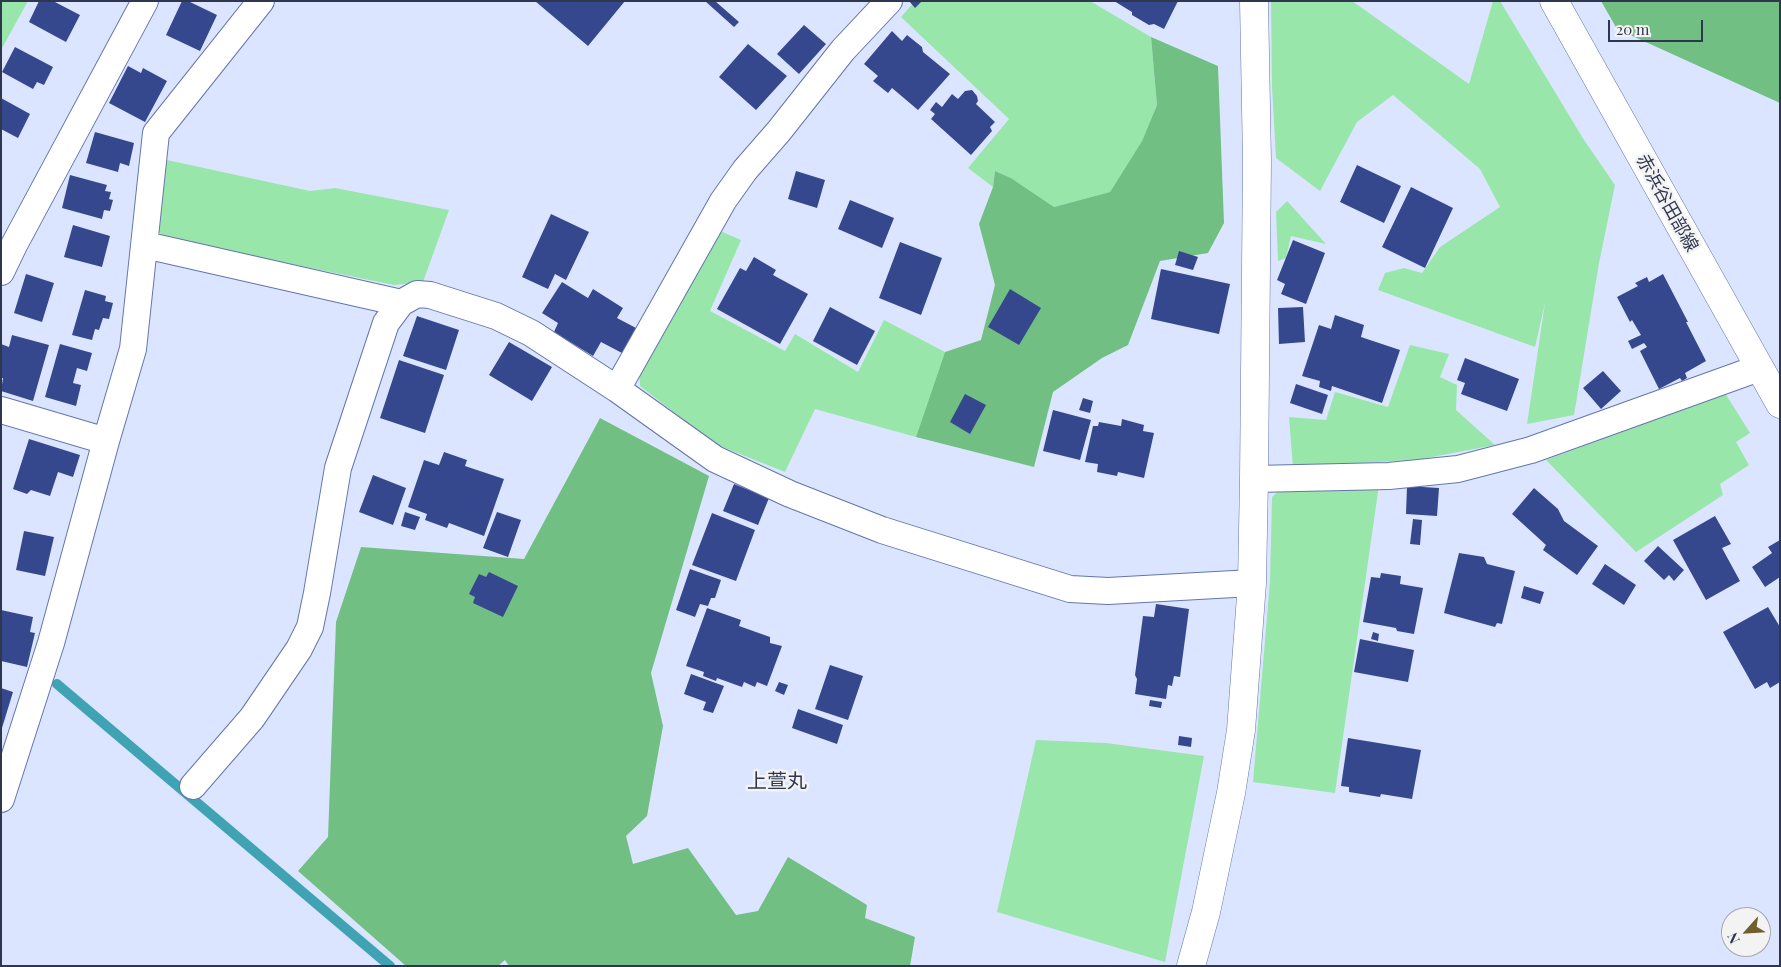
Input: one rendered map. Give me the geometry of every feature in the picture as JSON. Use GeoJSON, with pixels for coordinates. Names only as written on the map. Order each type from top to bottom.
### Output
{"type":"FeatureCollection","features":[{"type":"Feature","properties":{"kind":"street"},"geometry":{"type":"LineString","coordinates":[[1,272],[14,244],[144,1]]}},
{"type":"Feature","properties":{"kind":"street"},"geometry":{"type":"LineString","coordinates":[[1,799],[51,643],[133,349],[156,133],[261,1]]}},
{"type":"Feature","properties":{"kind":"street"},"geometry":{"type":"LineString","coordinates":[[617,389],[723,201],[745,170],[779,131],[843,50],[889,1]]}},
{"type":"Feature","properties":{"kind":"street"},"geometry":{"type":"LineString","coordinates":[[1192,966],[1208,902],[1231,792],[1241,730],[1252,583],[1257,161],[1254,1]]}},
{"type":"Feature","properties":{"kind":"street","name":"赤浜谷田部線"},"geometry":{"type":"LineString","coordinates":[[1554,1],[1759,368],[1778,398]]}},
{"type":"Feature","properties":{"kind":"street"},"geometry":{"type":"LineString","coordinates":[[145,245],[401,303]]}},
{"type":"Feature","properties":{"kind":"street"},"geometry":{"type":"LineString","coordinates":[[193,786],[252,718],[299,649],[310,627],[318,593],[338,468],[386,323],[401,303],[417,294],[430,295],[496,316],[531,333],[617,389],[715,459],[790,494],[882,530],[1070,589],[1108,591],[1252,583]]}},
{"type":"Feature","properties":{"kind":"street"},"geometry":{"type":"LineString","coordinates":[[1254,479],[1388,476],[1458,469],[1531,450],[1759,368]]}},
{"type":"Feature","properties":{"kind":"street"},"geometry":{"type":"LineString","coordinates":[[1,410],[106,441]]}},
{"type":"Feature","properties":{"kind":"green space"},"geometry":{"type":"Polygon","coordinates":[[[1,1],[28,1],[1,50],[1,1]]]}},
{"type":"Feature","properties":{"kind":"green space"},"geometry":{"type":"Polygon","coordinates":[[[915,1],[1090,1],[1151,37],[1157,105],[1142,141],[1110,192],[1054,207],[1011,178],[995,171],[993,187],[968,168],[1009,119],[901,17],[915,1]]]}},
{"type":"Feature","properties":{"kind":"green space"},"geometry":{"type":"Polygon","coordinates":[[[1271,1],[1352,1],[1469,84],[1493,1],[1500,1],[1584,140],[1615,185],[1599,263],[1574,415],[1527,424],[1545,303],[1535,347],[1378,290],[1385,273],[1404,268],[1422,273],[1440,247],[1500,207],[1480,169],[1393,95],[1357,122],[1320,191],[1276,158],[1272,87],[1271,1]]]}},
{"type":"Feature","properties":{"kind":"green space"},"geometry":{"type":"Polygon","coordinates":[[[1601,1],[1780,1],[1780,103],[1617,29],[1601,1]]]}},
{"type":"Feature","properties":{"kind":"green space"},"geometry":{"type":"Polygon","coordinates":[[[1151,37],[1218,66],[1224,223],[1208,253],[1160,261],[1128,345],[1102,358],[1053,392],[1034,467],[916,437],[945,352],[981,340],[995,285],[979,224],[993,187],[995,171],[1011,178],[1054,207],[1110,192],[1142,141],[1157,105],[1151,37]]]}},
{"type":"Feature","properties":{"kind":"green space"},"geometry":{"type":"Polygon","coordinates":[[[167,160],[310,191],[335,188],[449,210],[423,282],[394,285],[164,238],[158,230],[167,160]]]}},
{"type":"Feature","properties":{"kind":"green space"},"geometry":{"type":"Polygon","coordinates":[[[1287,201],[1326,244],[1291,236],[1286,258],[1278,261],[1276,212],[1287,201]]]}},
{"type":"Feature","properties":{"kind":"green space"},"geometry":{"type":"Polygon","coordinates":[[[718,230],[741,240],[710,311],[785,351],[795,334],[858,372],[884,320],[945,352],[916,437],[815,409],[785,472],[715,444],[640,386],[639,370],[718,230]]]}},
{"type":"Feature","properties":{"kind":"green space"},"geometry":{"type":"Polygon","coordinates":[[[1410,345],[1449,354],[1440,377],[1457,385],[1456,410],[1495,445],[1422,459],[1293,468],[1289,417],[1326,420],[1335,392],[1388,407],[1410,345]]]}},
{"type":"Feature","properties":{"kind":"green space"},"geometry":{"type":"Polygon","coordinates":[[[1725,393],[1750,433],[1736,442],[1749,465],[1720,484],[1723,495],[1636,552],[1546,460],[1725,393]]]}},
{"type":"Feature","properties":{"kind":"green space"},"geometry":{"type":"Polygon","coordinates":[[[600,418],[709,476],[651,673],[663,726],[647,816],[626,836],[633,864],[688,848],[736,915],[758,911],[788,857],[867,905],[865,918],[915,937],[910,966],[509,966],[505,960],[498,966],[406,966],[298,871],[328,837],[336,622],[361,547],[524,559],[600,418]]]}},
{"type":"Feature","properties":{"kind":"green space"},"geometry":{"type":"Polygon","coordinates":[[[1379,485],[1335,793],[1253,782],[1270,581],[1272,497],[1278,491],[1379,485]]]}},
{"type":"Feature","properties":{"kind":"green space"},"geometry":{"type":"Polygon","coordinates":[[[1036,740],[1106,743],[1204,756],[1165,962],[997,912],[1036,740]]]}},
{"type":"Feature","properties":{"kind":"building"},"geometry":{"type":"Polygon","coordinates":[[[39,1],[53,1],[80,15],[66,42],[29,22],[39,1]]]}},
{"type":"Feature","properties":{"kind":"building"},"geometry":{"type":"Polygon","coordinates":[[[182,1],[188,1],[217,15],[200,51],[166,35],[182,1]]]}},
{"type":"Feature","properties":{"kind":"building"},"geometry":{"type":"Polygon","coordinates":[[[535,1],[625,1],[588,46],[535,1]]]}},
{"type":"Feature","properties":{"kind":"building"},"geometry":{"type":"Polygon","coordinates":[[[705,1],[715,1],[739,22],[734,27],[705,1]]]}},
{"type":"Feature","properties":{"kind":"building"},"geometry":{"type":"Polygon","coordinates":[[[909,1],[922,1],[915,8],[909,1]]]}},
{"type":"Feature","properties":{"kind":"building"},"geometry":{"type":"Polygon","coordinates":[[[1114,1],[1178,1],[1164,29],[1154,24],[1149,25],[1114,1]]]}},
{"type":"Feature","properties":{"kind":"building"},"geometry":{"type":"Polygon","coordinates":[[[804,25],[826,44],[799,74],[777,54],[804,25]]]}},
{"type":"Feature","properties":{"kind":"building"},"geometry":{"type":"Polygon","coordinates":[[[892,31],[902,41],[907,35],[922,47],[923,52],[950,74],[918,110],[892,88],[888,93],[873,81],[878,76],[864,64],[892,31]]]}},
{"type":"Feature","properties":{"kind":"building"},"geometry":{"type":"Polygon","coordinates":[[[748,44],[787,76],[756,110],[719,77],[748,44]]]}},
{"type":"Feature","properties":{"kind":"building"},"geometry":{"type":"Polygon","coordinates":[[[15,47],[53,67],[44,85],[37,82],[33,89],[2,72],[15,47]]]}},
{"type":"Feature","properties":{"kind":"building"},"geometry":{"type":"Polygon","coordinates":[[[128,66],[141,73],[143,68],[167,81],[145,122],[109,103],[128,66]]]}},
{"type":"Feature","properties":{"kind":"building"},"geometry":{"type":"Polygon","coordinates":[[[972,90],[977,96],[978,101],[976,104],[995,122],[990,127],[992,131],[971,155],[931,119],[935,114],[930,110],[936,102],[942,107],[952,94],[958,99],[965,91],[972,90]]]}},
{"type":"Feature","properties":{"kind":"building"},"geometry":{"type":"Polygon","coordinates":[[[1,98],[30,114],[18,138],[1,129],[1,98]]]}},
{"type":"Feature","properties":{"kind":"building"},"geometry":{"type":"Polygon","coordinates":[[[95,132],[134,143],[129,166],[120,163],[118,172],[86,163],[95,132]]]}},
{"type":"Feature","properties":{"kind":"building"},"geometry":{"type":"Polygon","coordinates":[[[1357,165],[1401,186],[1384,223],[1340,202],[1357,165]]]}},
{"type":"Feature","properties":{"kind":"building"},"geometry":{"type":"Polygon","coordinates":[[[796,171],[825,180],[817,208],[788,199],[796,171]]]}},
{"type":"Feature","properties":{"kind":"building"},"geometry":{"type":"Polygon","coordinates":[[[70,175],[107,185],[105,191],[111,192],[109,199],[113,200],[110,211],[104,210],[102,219],[62,208],[70,175]]]}},
{"type":"Feature","properties":{"kind":"building"},"geometry":{"type":"Polygon","coordinates":[[[1411,187],[1453,208],[1425,268],[1382,247],[1411,187]]]}},
{"type":"Feature","properties":{"kind":"building"},"geometry":{"type":"Polygon","coordinates":[[[850,200],[894,218],[882,248],[838,229],[850,200]]]}},
{"type":"Feature","properties":{"kind":"building"},"geometry":{"type":"Polygon","coordinates":[[[551,214],[589,232],[566,280],[555,274],[548,289],[522,277],[551,214]]]}},
{"type":"Feature","properties":{"kind":"building"},"geometry":{"type":"Polygon","coordinates":[[[73,225],[110,236],[102,267],[64,257],[73,225]]]}},
{"type":"Feature","properties":{"kind":"building"},"geometry":{"type":"Polygon","coordinates":[[[1293,240],[1325,253],[1306,304],[1281,294],[1285,284],[1277,280],[1293,240]]]}},
{"type":"Feature","properties":{"kind":"building"},"geometry":{"type":"Polygon","coordinates":[[[900,242],[942,258],[921,315],[879,298],[900,242]]]}},
{"type":"Feature","properties":{"kind":"building"},"geometry":{"type":"Polygon","coordinates":[[[1179,251],[1198,257],[1193,270],[1175,265],[1179,251]]]}},
{"type":"Feature","properties":{"kind":"building"},"geometry":{"type":"Polygon","coordinates":[[[754,257],[776,270],[773,275],[808,294],[780,344],[717,309],[740,268],[746,271],[754,257]]]}},
{"type":"Feature","properties":{"kind":"building"},"geometry":{"type":"Polygon","coordinates":[[[1161,269],[1230,284],[1219,334],[1151,319],[1161,269]]]}},
{"type":"Feature","properties":{"kind":"building"},"geometry":{"type":"Polygon","coordinates":[[[26,274],[54,283],[42,322],[14,313],[26,274]]]}},
{"type":"Feature","properties":{"kind":"building"},"geometry":{"type":"Polygon","coordinates":[[[1663,274],[1706,361],[1685,373],[1687,378],[1682,381],[1680,378],[1659,389],[1640,351],[1647,347],[1644,343],[1632,349],[1628,341],[1641,335],[1632,320],[1630,322],[1617,297],[1638,286],[1635,283],[1647,277],[1649,282],[1663,274]]]}},
{"type":"Feature","properties":{"kind":"building"},"geometry":{"type":"Polygon","coordinates":[[[562,282],[588,298],[593,289],[623,308],[617,318],[636,328],[622,353],[601,342],[593,356],[554,332],[558,323],[542,313],[562,282]]]}},
{"type":"Feature","properties":{"kind":"building"},"geometry":{"type":"Polygon","coordinates":[[[1010,289],[1041,308],[1019,345],[988,327],[1010,289]]]}},
{"type":"Feature","properties":{"kind":"building"},"geometry":{"type":"Polygon","coordinates":[[[85,290],[106,296],[105,301],[113,303],[109,319],[103,318],[99,330],[95,329],[92,340],[72,335],[85,290]]]}},
{"type":"Feature","properties":{"kind":"building"},"geometry":{"type":"Polygon","coordinates":[[[830,307],[875,331],[857,365],[813,341],[830,307]]]}},
{"type":"Feature","properties":{"kind":"building"},"geometry":{"type":"Polygon","coordinates":[[[1303,307],[1305,342],[1279,344],[1278,308],[1303,307]]]}},
{"type":"Feature","properties":{"kind":"building"},"geometry":{"type":"Polygon","coordinates":[[[1335,315],[1364,325],[1361,337],[1400,350],[1382,403],[1332,386],[1331,391],[1319,387],[1320,381],[1302,376],[1319,325],[1331,329],[1335,315]]]}},
{"type":"Feature","properties":{"kind":"building"},"geometry":{"type":"Polygon","coordinates":[[[417,316],[459,330],[446,370],[403,356],[417,316]]]}},
{"type":"Feature","properties":{"kind":"building"},"geometry":{"type":"Polygon","coordinates":[[[12,335],[49,345],[33,401],[1,391],[3,378],[1,378],[1,344],[9,347],[12,335]]]}},
{"type":"Feature","properties":{"kind":"building"},"geometry":{"type":"Polygon","coordinates":[[[509,342],[552,367],[532,401],[489,375],[509,342]]]}},
{"type":"Feature","properties":{"kind":"building"},"geometry":{"type":"Polygon","coordinates":[[[60,344],[92,353],[87,371],[77,368],[73,383],[81,385],[76,406],[45,397],[60,344]]]}},
{"type":"Feature","properties":{"kind":"building"},"geometry":{"type":"Polygon","coordinates":[[[1465,358],[1519,379],[1507,411],[1461,394],[1465,383],[1457,380],[1465,358]]]}},
{"type":"Feature","properties":{"kind":"building"},"geometry":{"type":"Polygon","coordinates":[[[399,360],[444,375],[425,433],[380,418],[399,360]]]}},
{"type":"Feature","properties":{"kind":"building"},"geometry":{"type":"Polygon","coordinates":[[[1603,371],[1621,391],[1601,409],[1583,388],[1603,371]]]}},
{"type":"Feature","properties":{"kind":"building"},"geometry":{"type":"Polygon","coordinates":[[[1296,384],[1328,395],[1322,414],[1290,403],[1296,384]]]}},
{"type":"Feature","properties":{"kind":"building"},"geometry":{"type":"Polygon","coordinates":[[[965,394],[986,405],[970,434],[950,422],[965,394]]]}},
{"type":"Feature","properties":{"kind":"building"},"geometry":{"type":"Polygon","coordinates":[[[1083,398],[1093,401],[1090,413],[1079,410],[1083,398]]]}},
{"type":"Feature","properties":{"kind":"building"},"geometry":{"type":"Polygon","coordinates":[[[1053,410],[1091,420],[1080,460],[1043,451],[1053,410]]]}},
{"type":"Feature","properties":{"kind":"building"},"geometry":{"type":"Polygon","coordinates":[[[1122,419],[1144,425],[1143,431],[1154,433],[1144,478],[1118,472],[1117,476],[1097,472],[1098,464],[1085,462],[1093,426],[1098,426],[1099,422],[1121,426],[1122,419]]]}},
{"type":"Feature","properties":{"kind":"building"},"geometry":{"type":"Polygon","coordinates":[[[29,439],[80,455],[73,477],[58,472],[50,496],[31,490],[27,494],[13,489],[29,439]]]}},
{"type":"Feature","properties":{"kind":"building"},"geometry":{"type":"Polygon","coordinates":[[[444,452],[467,460],[465,466],[504,479],[484,536],[449,523],[447,528],[425,520],[427,514],[408,507],[424,460],[439,465],[444,452]]]}},
{"type":"Feature","properties":{"kind":"building"},"geometry":{"type":"Polygon","coordinates":[[[373,475],[406,488],[393,525],[359,512],[373,475]]]}},
{"type":"Feature","properties":{"kind":"building"},"geometry":{"type":"Polygon","coordinates":[[[734,484],[769,498],[758,525],[723,511],[734,484]]]}},
{"type":"Feature","properties":{"kind":"building"},"geometry":{"type":"Polygon","coordinates":[[[1407,486],[1439,488],[1437,516],[1406,514],[1407,486]]]}},
{"type":"Feature","properties":{"kind":"building"},"geometry":{"type":"Polygon","coordinates":[[[1534,488],[1558,509],[1564,521],[1598,546],[1577,575],[1543,550],[1546,545],[1512,514],[1534,488]]]}},
{"type":"Feature","properties":{"kind":"building"},"geometry":{"type":"Polygon","coordinates":[[[405,512],[420,517],[415,530],[401,526],[405,512]]]}},
{"type":"Feature","properties":{"kind":"building"},"geometry":{"type":"Polygon","coordinates":[[[497,512],[521,520],[508,557],[483,548],[497,512]]]}},
{"type":"Feature","properties":{"kind":"building"},"geometry":{"type":"Polygon","coordinates":[[[712,513],[755,530],[736,581],[692,565],[712,513]]]}},
{"type":"Feature","properties":{"kind":"building"},"geometry":{"type":"Polygon","coordinates":[[[1715,516],[1731,544],[1722,548],[1740,581],[1706,600],[1673,540],[1715,516]]]}},
{"type":"Feature","properties":{"kind":"building"},"geometry":{"type":"Polygon","coordinates":[[[1413,519],[1422,520],[1420,545],[1410,544],[1413,519]]]}},
{"type":"Feature","properties":{"kind":"building"},"geometry":{"type":"Polygon","coordinates":[[[24,531],[54,537],[45,576],[16,570],[24,531]]]}},
{"type":"Feature","properties":{"kind":"building"},"geometry":{"type":"Polygon","coordinates":[[[1780,540],[1780,577],[1765,587],[1752,567],[1772,553],[1768,547],[1780,540]]]}},
{"type":"Feature","properties":{"kind":"building"},"geometry":{"type":"Polygon","coordinates":[[[1658,546],[1684,570],[1674,581],[1669,575],[1664,580],[1644,561],[1658,546]]]}},
{"type":"Feature","properties":{"kind":"building"},"geometry":{"type":"Polygon","coordinates":[[[1459,553],[1484,557],[1487,564],[1515,571],[1502,624],[1497,623],[1495,627],[1444,613],[1459,553]]]}},
{"type":"Feature","properties":{"kind":"building"},"geometry":{"type":"Polygon","coordinates":[[[1605,564],[1636,585],[1624,605],[1592,584],[1605,564]]]}},
{"type":"Feature","properties":{"kind":"building"},"geometry":{"type":"Polygon","coordinates":[[[690,569],[721,580],[715,598],[711,598],[708,606],[700,604],[695,617],[676,610],[690,569]]]}},
{"type":"Feature","properties":{"kind":"building"},"geometry":{"type":"Polygon","coordinates":[[[489,572],[518,586],[503,617],[473,603],[475,597],[469,594],[479,574],[486,577],[489,572]]]}},
{"type":"Feature","properties":{"kind":"building"},"geometry":{"type":"Polygon","coordinates":[[[1381,573],[1401,576],[1400,584],[1423,588],[1414,634],[1397,631],[1396,628],[1363,622],[1371,577],[1380,578],[1381,573]]]}},
{"type":"Feature","properties":{"kind":"building"},"geometry":{"type":"Polygon","coordinates":[[[1524,586],[1544,592],[1540,604],[1521,598],[1524,586]]]}},
{"type":"Feature","properties":{"kind":"building"},"geometry":{"type":"Polygon","coordinates":[[[1156,604],[1189,609],[1180,677],[1174,676],[1172,686],[1168,685],[1166,699],[1135,694],[1137,679],[1135,675],[1143,616],[1154,617],[1156,604]]]}},
{"type":"Feature","properties":{"kind":"building"},"geometry":{"type":"Polygon","coordinates":[[[1768,607],[1780,627],[1780,682],[1770,688],[1767,682],[1755,689],[1723,632],[1768,607]]]}},
{"type":"Feature","properties":{"kind":"building"},"geometry":{"type":"Polygon","coordinates":[[[707,608],[741,620],[739,626],[770,637],[770,643],[782,646],[767,686],[757,682],[755,687],[744,682],[742,687],[717,678],[716,681],[703,676],[704,672],[686,666],[707,608]]]}},
{"type":"Feature","properties":{"kind":"building"},"geometry":{"type":"Polygon","coordinates":[[[1,610],[33,617],[30,632],[35,633],[27,667],[1,661],[1,610]]]}},
{"type":"Feature","properties":{"kind":"building"},"geometry":{"type":"Polygon","coordinates":[[[1373,632],[1379,634],[1378,641],[1371,639],[1373,632]]]}},
{"type":"Feature","properties":{"kind":"building"},"geometry":{"type":"Polygon","coordinates":[[[1360,639],[1414,650],[1408,682],[1354,672],[1360,639]]]}},
{"type":"Feature","properties":{"kind":"building"},"geometry":{"type":"Polygon","coordinates":[[[830,665],[863,676],[848,720],[815,709],[830,665]]]}},
{"type":"Feature","properties":{"kind":"building"},"geometry":{"type":"Polygon","coordinates":[[[691,674],[724,686],[713,713],[703,710],[706,702],[684,694],[691,674]]]}},
{"type":"Feature","properties":{"kind":"building"},"geometry":{"type":"Polygon","coordinates":[[[779,682],[788,685],[784,695],[775,691],[779,682]]]}},
{"type":"Feature","properties":{"kind":"building"},"geometry":{"type":"Polygon","coordinates":[[[1,688],[13,692],[2,728],[1,728],[1,688]]]}},
{"type":"Feature","properties":{"kind":"building"},"geometry":{"type":"Polygon","coordinates":[[[1150,700],[1162,702],[1161,708],[1149,706],[1150,700]]]}},
{"type":"Feature","properties":{"kind":"building"},"geometry":{"type":"Polygon","coordinates":[[[798,709],[843,725],[837,744],[792,728],[798,709]]]}},
{"type":"Feature","properties":{"kind":"building"},"geometry":{"type":"Polygon","coordinates":[[[1179,736],[1192,738],[1191,747],[1178,745],[1179,736]]]}},
{"type":"Feature","properties":{"kind":"building"},"geometry":{"type":"Polygon","coordinates":[[[1348,738],[1421,750],[1412,799],[1381,794],[1380,797],[1349,792],[1349,787],[1341,786],[1348,738]]]}},
{"type":"Feature","properties":{"kind":"waterway"},"geometry":{"type":"LineString","coordinates":[[57,684],[390,966]]}},
{"type":"Feature","properties":{"kind":"district","name":"上萱丸"},"geometry":{"type":"Point","coordinates":[777,782]}}]}
